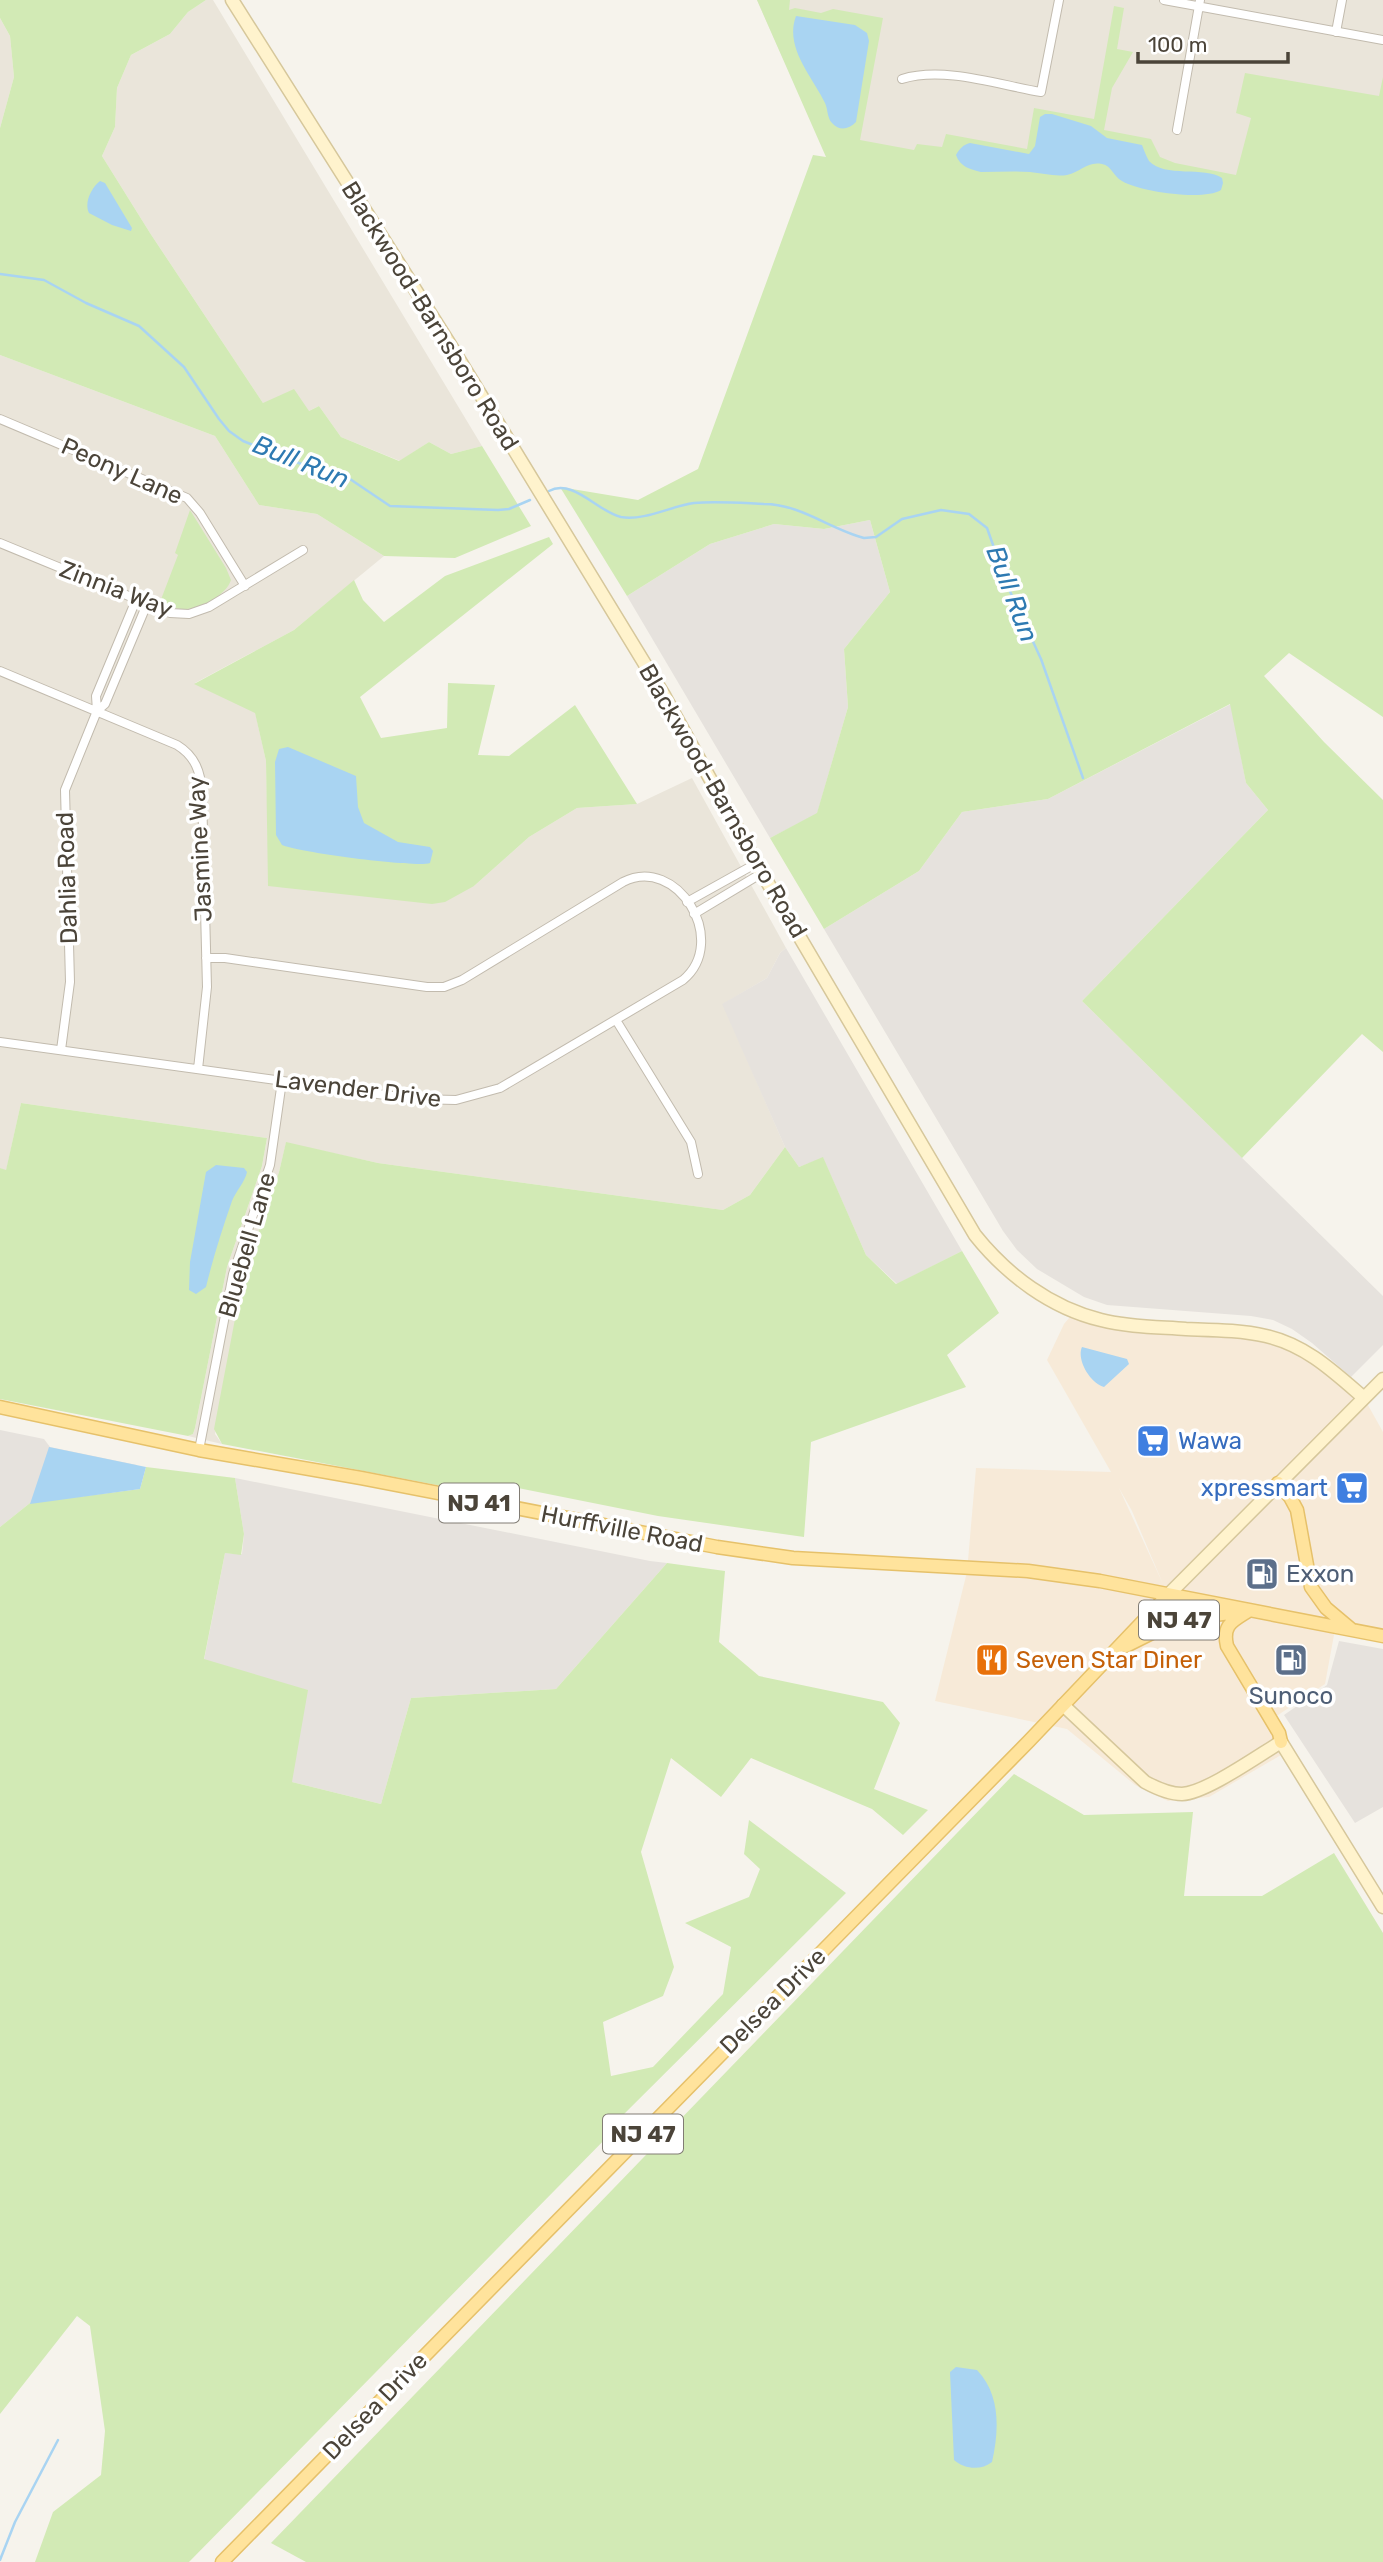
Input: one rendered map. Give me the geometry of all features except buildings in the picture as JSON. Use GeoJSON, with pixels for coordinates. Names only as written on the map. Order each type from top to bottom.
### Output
{"type":"FeatureCollection","features":[{"type":"Feature","properties":{"kind":"main road","name":"Blackwood-Barnsboro Road"},"geometry":{"type":"LineString","coordinates":[[232,0],[449,343],[642,659],[760,868],[975,1235],[1008,1271],[1040,1293],[1075,1311],[1102,1321],[1238,1331],[1267,1336],[1303,1350],[1322,1362],[1364,1398]]}},
{"type":"Feature","properties":{"kind":"main road"},"geometry":{"type":"LineString","coordinates":[[1168,1595],[1383,1379]]}},
{"type":"Feature","properties":{"kind":"main road","name":"Hurffville Road"},"geometry":{"type":"LineString","coordinates":[[0,1407],[199,1450],[361,1478],[717,1547],[793,1558],[1028,1572],[1100,1581],[1168,1595]]}},
{"type":"Feature","properties":{"kind":"main road"},"geometry":{"type":"LineString","coordinates":[[1278,1483],[1297,1510],[1311,1587],[1326,1608],[1354,1631]]}},
{"type":"Feature","properties":{"kind":"main road","name":"NJ 47"},"geometry":{"type":"LineString","coordinates":[[1168,1595],[1383,1636]]}},
{"type":"Feature","properties":{"kind":"main road","name":"Delsea Drive"},"geometry":{"type":"LineString","coordinates":[[222,2562],[1168,1595]]}},
{"type":"Feature","properties":{"kind":"main road"},"geometry":{"type":"LineString","coordinates":[[1250,1610],[1227,1627],[1224,1634],[1227,1646],[1279,1733],[1281,1742],[1383,1908]]}},
{"type":"Feature","properties":{"kind":"main road","name":"NJ 47"},"geometry":{"type":"LineString","coordinates":[[1116,1651],[1178,1620],[1250,1610]]}},
{"type":"Feature","properties":{"kind":"main road"},"geometry":{"type":"LineString","coordinates":[[1063,1705],[1145,1782],[1161,1790],[1183,1794],[1204,1787],[1281,1742]]}},
{"type":"Feature","properties":{"kind":"street"},"geometry":{"type":"LineString","coordinates":[[902,79],[918,74],[938,74],[1041,92],[1059,0]]}},
{"type":"Feature","properties":{"kind":"street"},"geometry":{"type":"LineString","coordinates":[[1164,0],[1199,3],[1383,40]]}},
{"type":"Feature","properties":{"kind":"street"},"geometry":{"type":"LineString","coordinates":[[1336,32],[1342,0]]}},
{"type":"Feature","properties":{"kind":"street"},"geometry":{"type":"LineString","coordinates":[[1177,130],[1199,3]]}},
{"type":"Feature","properties":{"kind":"street","name":"Peony Lane"},"geometry":{"type":"LineString","coordinates":[[0,419],[187,498],[200,513],[245,586]]}},
{"type":"Feature","properties":{"kind":"street","name":"Zinnia Way"},"geometry":{"type":"LineString","coordinates":[[0,543],[170,613],[189,614],[204,610],[303,550]]}},
{"type":"Feature","properties":{"kind":"street","name":"Dahlia Road"},"geometry":{"type":"LineString","coordinates":[[61,1050],[70,982],[65,790],[97,711],[96,696],[136,600]]}},
{"type":"Feature","properties":{"kind":"street","name":"Dahlia Road"},"geometry":{"type":"LineString","coordinates":[[97,711],[105,704],[147,604]]}},
{"type":"Feature","properties":{"kind":"street","name":"Jasmine Way"},"geometry":{"type":"LineString","coordinates":[[0,671],[177,745],[188,753],[198,769],[202,793],[206,958],[206,999],[198,1069]]}},
{"type":"Feature","properties":{"kind":"street"},"geometry":{"type":"LineString","coordinates":[[687,902],[760,868]]}},
{"type":"Feature","properties":{"kind":"street"},"geometry":{"type":"LineString","coordinates":[[694,914],[760,868]]}},
{"type":"Feature","properties":{"kind":"street","name":"Lavender Drive"},"geometry":{"type":"LineString","coordinates":[[0,1042],[425,1100],[467,1098],[488,1093],[510,1083],[683,980],[696,966],[703,945],[694,914],[674,887],[662,879],[642,876],[628,880],[462,980],[444,987],[225,958],[206,958]]}},
{"type":"Feature","properties":{"kind":"street"},"geometry":{"type":"LineString","coordinates":[[616,1020],[691,1142],[698,1174]]}},
{"type":"Feature","properties":{"kind":"street","name":"Bluebell Lane"},"geometry":{"type":"LineString","coordinates":[[199,1450],[234,1270],[270,1165],[282,1081]]}},
{"type":"Feature","properties":{"kind":"shaded area"},"geometry":{"type":"Polygon","coordinates":[[[206,0],[213,0],[482,446],[451,454],[429,442],[400,461],[341,437],[319,406],[309,411],[263,403],[102,156],[115,127],[117,88],[131,55],[170,34],[188,12],[206,0]]]}},
{"type":"Feature","properties":{"kind":"shaded area"},"geometry":{"type":"Polygon","coordinates":[[[757,0],[1383,0],[1383,103],[1248,183],[827,157],[757,0]]]}},
{"type":"Feature","properties":{"kind":"shaded area"},"geometry":{"type":"Polygon","coordinates":[[[0,18],[10,36],[14,77],[0,128],[0,18]]]}},
{"type":"Feature","properties":{"kind":"shaded area"},"geometry":{"type":"Polygon","coordinates":[[[0,355],[215,436],[259,505],[317,514],[384,556],[294,630],[195,683],[255,712],[266,761],[269,886],[474,886],[529,837],[577,808],[637,804],[692,778],[786,948],[780,953],[767,978],[723,1004],[785,1147],[750,1195],[723,1210],[378,1163],[286,1143],[215,1434],[222,1444],[188,1436],[193,1434],[195,1428],[227,1267],[262,1166],[267,1138],[21,1103],[6,1171],[0,1168],[0,355]]]}},
{"type":"Feature","properties":{"kind":"shaded area"},"geometry":{"type":"Polygon","coordinates":[[[870,520],[890,592],[844,649],[848,707],[817,814],[770,838],[627,596],[710,544],[774,524],[824,529],[870,520]]]}},
{"type":"Feature","properties":{"kind":"shaded area"},"geometry":{"type":"Polygon","coordinates":[[[1231,704],[1246,783],[1268,810],[1082,1001],[1383,1296],[1383,1345],[1351,1377],[1312,1343],[1273,1320],[1107,1305],[1084,1297],[1037,1269],[1017,1250],[1003,1231],[824,929],[919,871],[962,812],[1048,799],[1231,704]]]}},
{"type":"Feature","properties":{"kind":"shaded area"},"geometry":{"type":"Polygon","coordinates":[[[786,948],[962,1251],[897,1284],[866,1255],[823,1158],[799,1167],[785,1147],[722,1004],[767,978],[780,953],[786,948]]]}},
{"type":"Feature","properties":{"kind":"shaded area"},"geometry":{"type":"Polygon","coordinates":[[[1075,1311],[1290,1344],[1364,1398],[1383,1432],[1383,1632],[1336,1624],[1325,1684],[1275,1717],[1293,1748],[1209,1797],[1168,1801],[1135,1785],[1067,1729],[935,1701],[967,1572],[976,1468],[1111,1472],[1047,1360],[1064,1324],[1075,1311]],[[1119,1488],[1163,1584],[1132,1511],[1119,1488]]]}},
{"type":"Feature","properties":{"kind":"shaded area"},"geometry":{"type":"Polygon","coordinates":[[[0,1430],[44,1439],[50,1447],[137,1465],[136,1489],[30,1503],[0,1527],[0,1430]]]}},
{"type":"Feature","properties":{"kind":"shaded area"},"geometry":{"type":"Polygon","coordinates":[[[235,1478],[667,1563],[556,1689],[411,1698],[381,1804],[292,1782],[204,1660],[225,1553],[242,1554],[244,1534],[235,1478]]]}},
{"type":"Feature","properties":{"kind":"shaded area"},"geometry":{"type":"Polygon","coordinates":[[[1339,1641],[1383,1649],[1383,1807],[1355,1823],[1284,1715],[1327,1685],[1339,1641]]]}},
{"type":"Feature","properties":{"kind":"green space"},"geometry":{"type":"Polygon","coordinates":[[[0,0],[206,0],[188,12],[170,34],[131,55],[117,88],[115,127],[102,156],[263,403],[294,389],[309,411],[319,406],[341,437],[399,461],[429,442],[451,454],[482,446],[531,526],[455,558],[384,556],[317,514],[259,505],[215,436],[0,355],[0,128],[14,77],[10,36],[0,18],[0,0]]]}},
{"type":"Feature","properties":{"kind":"green space"},"geometry":{"type":"Polygon","coordinates":[[[757,0],[790,0],[789,10],[795,8],[821,13],[833,9],[883,18],[860,140],[914,150],[917,144],[942,147],[946,134],[1027,149],[1034,108],[1094,119],[1114,6],[1124,8],[1117,49],[1133,52],[1112,88],[1104,130],[1151,139],[1160,157],[1175,163],[1236,175],[1251,118],[1236,113],[1245,73],[1379,96],[1383,77],[1383,717],[1289,653],[1264,676],[1324,742],[1383,800],[1383,1052],[1362,1034],[1242,1158],[1082,1001],[1268,810],[1246,783],[1230,704],[1048,799],[962,812],[919,871],[824,929],[770,838],[817,813],[848,707],[844,649],[890,592],[870,520],[824,529],[774,524],[710,544],[627,596],[560,487],[638,500],[698,469],[813,155],[826,157],[757,0]]]}},
{"type":"Feature","properties":{"kind":"green space"},"geometry":{"type":"Polygon","coordinates":[[[190,510],[231,580],[211,601],[188,609],[179,609],[160,602],[178,555],[175,553],[190,510]]]}},
{"type":"Feature","properties":{"kind":"green space"},"geometry":{"type":"Polygon","coordinates":[[[549,537],[553,544],[360,697],[381,738],[447,728],[448,683],[495,685],[478,755],[509,756],[575,705],[637,804],[577,808],[529,837],[474,886],[445,902],[432,904],[268,886],[266,761],[255,713],[194,684],[294,630],[354,580],[363,600],[384,622],[445,576],[549,537]]]}},
{"type":"Feature","properties":{"kind":"green space"},"geometry":{"type":"Polygon","coordinates":[[[21,1103],[267,1138],[262,1166],[227,1267],[193,1434],[188,1436],[0,1399],[0,1168],[6,1170],[21,1103]]]}},
{"type":"Feature","properties":{"kind":"green space"},"geometry":{"type":"Polygon","coordinates":[[[286,1142],[378,1163],[723,1210],[750,1195],[785,1147],[799,1167],[823,1157],[866,1255],[896,1284],[962,1251],[999,1313],[947,1355],[966,1387],[811,1442],[804,1537],[658,1516],[518,1488],[515,1500],[222,1444],[214,1429],[243,1277],[279,1172],[286,1142]]]}},
{"type":"Feature","properties":{"kind":"green space"},"geometry":{"type":"Polygon","coordinates":[[[146,1467],[235,1478],[244,1534],[241,1555],[225,1553],[204,1659],[308,1690],[292,1782],[381,1804],[411,1698],[556,1689],[667,1563],[725,1571],[719,1642],[759,1676],[883,1702],[900,1723],[874,1789],[928,1810],[903,1835],[872,1809],[751,1758],[721,1797],[671,1758],[641,1852],[674,1967],[663,1996],[603,2022],[611,2076],[653,2067],[723,1994],[731,1947],[685,1923],[749,1897],[760,1869],[744,1854],[749,1820],[846,1893],[616,2122],[619,2125],[189,2562],[35,2562],[53,2512],[101,2475],[105,2431],[90,2326],[77,2316],[0,2414],[0,1527],[30,1503],[140,1489],[146,1467]]]}},
{"type":"Feature","properties":{"kind":"green space"},"geometry":{"type":"Polygon","coordinates":[[[1014,1774],[1084,1815],[1193,1812],[1184,1896],[1262,1896],[1334,1853],[1383,1933],[1383,2562],[306,2562],[271,2543],[1014,1774]]]}},
{"type":"Feature","properties":{"kind":"water"},"geometry":{"type":"Polygon","coordinates":[[[796,16],[855,25],[867,33],[869,41],[856,122],[850,126],[838,128],[829,119],[825,103],[797,51],[793,28],[796,16]]]}},
{"type":"Feature","properties":{"kind":"water"},"geometry":{"type":"Polygon","coordinates":[[[1045,114],[1091,126],[1107,138],[1142,145],[1149,161],[1164,169],[1206,173],[1222,178],[1221,190],[1187,195],[1143,189],[1122,181],[1108,167],[1097,163],[1072,174],[1058,176],[1030,172],[981,172],[966,167],[956,155],[970,143],[1029,154],[1035,146],[1040,117],[1045,114]]]}},
{"type":"Feature","properties":{"kind":"water"},"geometry":{"type":"Polygon","coordinates":[[[100,181],[105,183],[132,228],[131,231],[89,213],[89,196],[100,181]]]}},
{"type":"Feature","properties":{"kind":"water"},"geometry":{"type":"Polygon","coordinates":[[[288,747],[356,776],[358,807],[364,823],[398,842],[430,847],[433,851],[430,863],[356,858],[282,845],[276,835],[275,762],[279,749],[288,747]]]}},
{"type":"Feature","properties":{"kind":"water"},"geometry":{"type":"Polygon","coordinates":[[[216,1165],[244,1168],[247,1172],[232,1201],[206,1287],[196,1294],[189,1290],[190,1262],[206,1172],[216,1165]]]}},
{"type":"Feature","properties":{"kind":"water"},"geometry":{"type":"Polygon","coordinates":[[[1082,1347],[1127,1359],[1129,1364],[1104,1387],[1094,1381],[1086,1371],[1081,1358],[1082,1347]]]}},
{"type":"Feature","properties":{"kind":"water"},"geometry":{"type":"Polygon","coordinates":[[[49,1447],[146,1467],[140,1489],[30,1504],[49,1447]]]}},
{"type":"Feature","properties":{"kind":"water"},"geometry":{"type":"Polygon","coordinates":[[[956,2367],[977,2370],[985,2380],[994,2402],[997,2426],[992,2462],[983,2467],[968,2467],[954,2460],[950,2372],[956,2367]]]}},
{"type":"Feature","properties":{"kind":"waterway","name":"Bull Run"},"geometry":{"type":"LineString","coordinates":[[0,274],[44,280],[86,303],[139,326],[184,367],[229,431],[243,441],[304,465],[344,475],[390,506],[498,510],[509,509],[530,500]]}},
{"type":"Feature","properties":{"kind":"waterway","name":"Bull Run"},"geometry":{"type":"LineString","coordinates":[[549,491],[567,489],[612,514],[630,518],[694,503],[777,505],[802,512],[864,538],[876,537],[902,519],[941,510],[969,514],[987,528],[1008,587],[1041,659],[1083,778]]}},
{"type":"Feature","properties":{"kind":"waterway"},"geometry":{"type":"LineString","coordinates":[[0,2560],[15,2522],[58,2440]]}},
{"type":"Feature","properties":{"kind":"place","name":"Wawa"},"geometry":{"type":"Point","coordinates":[1153,1441]}},
{"type":"Feature","properties":{"kind":"place","name":"xpressmart"},"geometry":{"type":"Point","coordinates":[1352,1488]}},
{"type":"Feature","properties":{"kind":"place","name":"Exxon"},"geometry":{"type":"Point","coordinates":[1262,1574]}},
{"type":"Feature","properties":{"kind":"place","name":"Seven Star Diner"},"geometry":{"type":"Point","coordinates":[992,1660]}},
{"type":"Feature","properties":{"kind":"place","name":"Sunoco"},"geometry":{"type":"Point","coordinates":[1291,1660]}}]}
